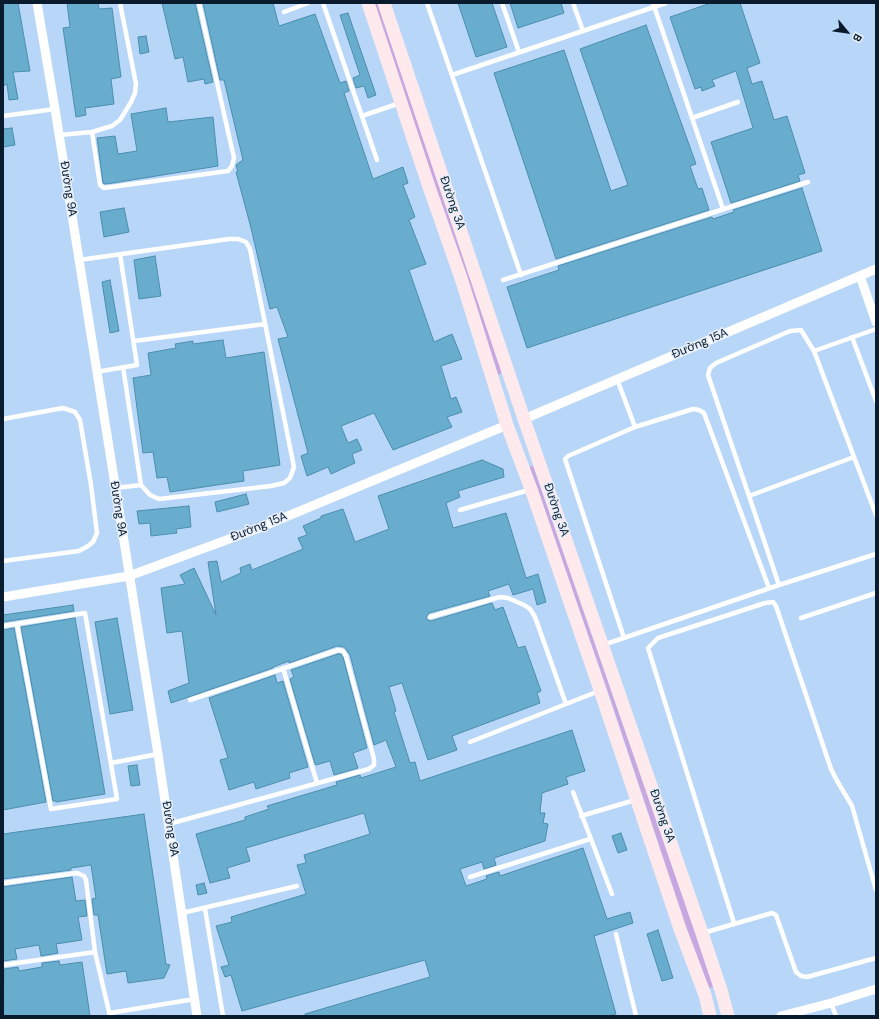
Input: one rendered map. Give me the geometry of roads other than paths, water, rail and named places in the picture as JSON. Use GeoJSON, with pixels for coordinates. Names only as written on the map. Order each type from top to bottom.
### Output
{"type":"FeatureCollection","features":[{"type":"Feature","properties":{"kind":"street","name":"Đường 9A"},"geometry":{"type":"LineString","coordinates":[[37,3],[158,754],[197,1016]]}},
{"type":"Feature","properties":{"kind":"street","name":"Đường 3A"},"geometry":{"type":"LineString","coordinates":[[368,3],[461,278],[507,425],[600,690],[680,929],[705,995],[710,1016]]}},
{"type":"Feature","properties":{"kind":"street","name":"Đường 3A"},"geometry":{"type":"LineString","coordinates":[[384,3],[524,419],[702,933],[728,1016]]}},
{"type":"Feature","properties":{"kind":"street","name":"Đường 15A"},"geometry":{"type":"LineString","coordinates":[[524,419],[876,269]]}},
{"type":"Feature","properties":{"kind":"street"},"geometry":{"type":"LineString","coordinates":[[860,276],[876,322]]}},
{"type":"Feature","properties":{"kind":"street"},"geometry":{"type":"LineString","coordinates":[[507,425],[524,419]]}},
{"type":"Feature","properties":{"kind":"street","name":"Đường 15A"},"geometry":{"type":"LineString","coordinates":[[3,597],[129,576],[259,528],[507,425]]}},
{"type":"Feature","properties":{"kind":"street"},"geometry":{"type":"LineString","coordinates":[[781,1016],[876,989]]}},
{"type":"Feature","properties":{"kind":"lane"},"geometry":{"type":"LineString","coordinates":[[59,136],[92,132],[112,126],[120,120],[135,93],[136,84],[120,3]]}},
{"type":"Feature","properties":{"kind":"lane"},"geometry":{"type":"LineString","coordinates":[[92,132],[100,185],[104,188],[228,170],[232,166],[234,158],[199,3]]}},
{"type":"Feature","properties":{"kind":"lane"},"geometry":{"type":"LineString","coordinates":[[284,12],[308,3]]}},
{"type":"Feature","properties":{"kind":"lane"},"geometry":{"type":"LineString","coordinates":[[323,3],[377,160]]}},
{"type":"Feature","properties":{"kind":"lane"},"geometry":{"type":"LineString","coordinates":[[427,3],[521,275]]}},
{"type":"Feature","properties":{"kind":"lane"},"geometry":{"type":"LineString","coordinates":[[502,3],[519,52]]}},
{"type":"Feature","properties":{"kind":"lane"},"geometry":{"type":"LineString","coordinates":[[573,3],[583,31]]}},
{"type":"Feature","properties":{"kind":"lane"},"geometry":{"type":"LineString","coordinates":[[452,75],[583,31],[654,5],[666,3]]}},
{"type":"Feature","properties":{"kind":"lane"},"geometry":{"type":"LineString","coordinates":[[654,5],[723,209]]}},
{"type":"Feature","properties":{"kind":"lane"},"geometry":{"type":"LineString","coordinates":[[692,118],[738,102]]}},
{"type":"Feature","properties":{"kind":"lane"},"geometry":{"type":"LineString","coordinates":[[362,116],[402,103]]}},
{"type":"Feature","properties":{"kind":"lane"},"geometry":{"type":"LineString","coordinates":[[3,116],[55,109]]}},
{"type":"Feature","properties":{"kind":"lane"},"geometry":{"type":"LineString","coordinates":[[504,280],[808,182]]}},
{"type":"Feature","properties":{"kind":"lane"},"geometry":{"type":"LineString","coordinates":[[79,260],[238,238],[249,245],[294,467],[290,478],[277,486],[159,499],[150,495],[141,485],[123,367]]}},
{"type":"Feature","properties":{"kind":"lane"},"geometry":{"type":"LineString","coordinates":[[96,372],[137,365],[120,254]]}},
{"type":"Feature","properties":{"kind":"lane"},"geometry":{"type":"LineString","coordinates":[[134,341],[265,324]]}},
{"type":"Feature","properties":{"kind":"lane"},"geometry":{"type":"LineString","coordinates":[[814,351],[876,329]]}},
{"type":"Feature","properties":{"kind":"lane"},"geometry":{"type":"LineString","coordinates":[[779,585],[708,375],[710,368],[716,363],[790,331],[801,330],[814,351],[876,515]]}},
{"type":"Feature","properties":{"kind":"lane"},"geometry":{"type":"LineString","coordinates":[[852,337],[876,401]]}},
{"type":"Feature","properties":{"kind":"lane"},"geometry":{"type":"LineString","coordinates":[[618,379],[635,427]]}},
{"type":"Feature","properties":{"kind":"lane"},"geometry":{"type":"LineString","coordinates":[[3,419],[64,408],[75,412],[80,420],[91,485],[96,533],[93,542],[79,550],[3,561]]}},
{"type":"Feature","properties":{"kind":"lane"},"geometry":{"type":"LineString","coordinates":[[624,638],[565,459],[568,456],[635,427],[693,409],[704,413],[769,588]]}},
{"type":"Feature","properties":{"kind":"lane"},"geometry":{"type":"LineString","coordinates":[[749,496],[854,457]]}},
{"type":"Feature","properties":{"kind":"lane"},"geometry":{"type":"LineString","coordinates":[[115,488],[141,485]]}},
{"type":"Feature","properties":{"kind":"lane"},"geometry":{"type":"LineString","coordinates":[[460,510],[531,490]]}},
{"type":"Feature","properties":{"kind":"lane"},"geometry":{"type":"LineString","coordinates":[[603,646],[769,588],[876,554]]}},
{"type":"Feature","properties":{"kind":"lane"},"geometry":{"type":"LineString","coordinates":[[802,618],[876,593]]}},
{"type":"Feature","properties":{"kind":"lane"},"geometry":{"type":"LineString","coordinates":[[430,617],[500,597],[508,598],[524,605],[530,609],[535,617],[566,704]]}},
{"type":"Feature","properties":{"kind":"lane"},"geometry":{"type":"LineString","coordinates":[[734,923],[648,648],[658,638],[765,603],[773,602],[776,606],[831,769],[852,806],[876,890]]}},
{"type":"Feature","properties":{"kind":"lane"},"geometry":{"type":"LineString","coordinates":[[3,626],[85,613],[117,799],[51,809],[17,624]]}},
{"type":"Feature","properties":{"kind":"lane"},"geometry":{"type":"LineString","coordinates":[[169,824],[369,769],[374,766],[374,759],[346,656],[342,651],[338,650],[190,700]]}},
{"type":"Feature","properties":{"kind":"lane"},"geometry":{"type":"LineString","coordinates":[[283,668],[317,783]]}},
{"type":"Feature","properties":{"kind":"lane"},"geometry":{"type":"LineString","coordinates":[[470,742],[600,690]]}},
{"type":"Feature","properties":{"kind":"lane"},"geometry":{"type":"LineString","coordinates":[[111,763],[158,754]]}},
{"type":"Feature","properties":{"kind":"lane"},"geometry":{"type":"LineString","coordinates":[[573,792],[612,894]]}},
{"type":"Feature","properties":{"kind":"lane"},"geometry":{"type":"LineString","coordinates":[[581,816],[637,799]]}},
{"type":"Feature","properties":{"kind":"lane"},"geometry":{"type":"LineString","coordinates":[[470,877],[590,839]]}},
{"type":"Feature","properties":{"kind":"lane"},"geometry":{"type":"LineString","coordinates":[[3,883],[76,873],[84,876],[86,880],[95,952],[110,1014],[195,999]]}},
{"type":"Feature","properties":{"kind":"lane"},"geometry":{"type":"LineString","coordinates":[[182,913],[297,886]]}},
{"type":"Feature","properties":{"kind":"lane"},"geometry":{"type":"LineString","coordinates":[[205,908],[223,1016]]}},
{"type":"Feature","properties":{"kind":"lane"},"geometry":{"type":"LineString","coordinates":[[702,933],[772,913],[776,915],[796,972],[801,976],[807,976],[876,958]]}},
{"type":"Feature","properties":{"kind":"lane"},"geometry":{"type":"LineString","coordinates":[[616,934],[636,1016]]}},
{"type":"Feature","properties":{"kind":"lane"},"geometry":{"type":"LineString","coordinates":[[3,965],[95,952]]}},
{"type":"Feature","properties":{"kind":"lane"},"geometry":{"type":"LineString","coordinates":[[831,1003],[836,1016]]}}]}
